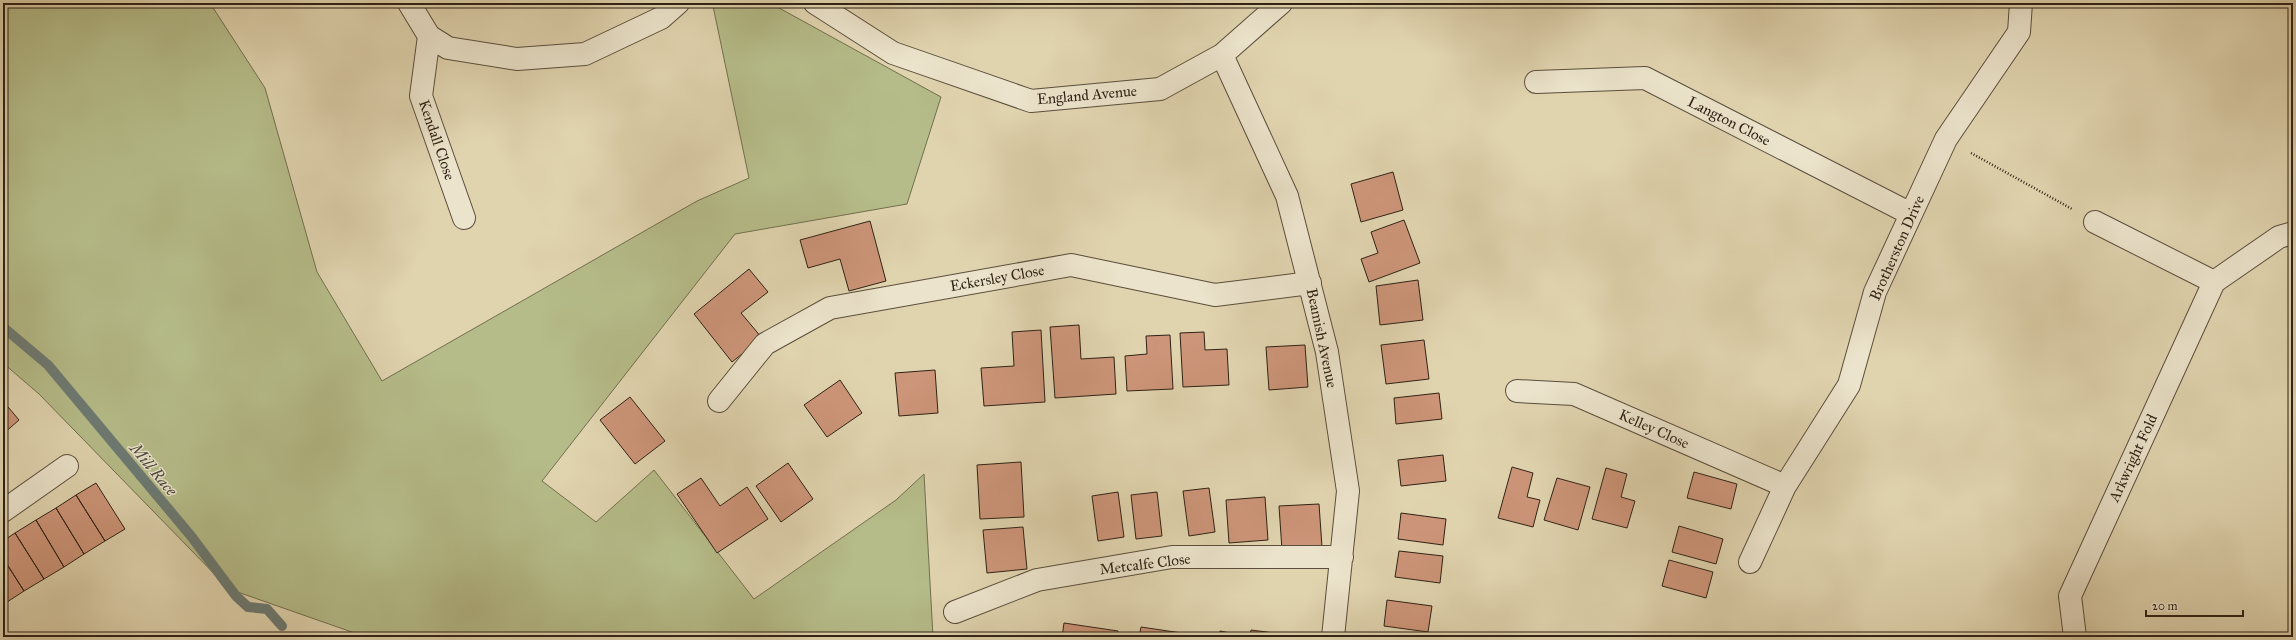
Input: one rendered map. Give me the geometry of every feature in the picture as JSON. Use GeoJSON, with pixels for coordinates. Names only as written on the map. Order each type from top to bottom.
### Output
{"type":"FeatureCollection","features":[{"type":"Feature","properties":{"kind":"street"},"geometry":{"type":"LineString","coordinates":[[409,3],[429,36],[448,48],[517,60],[585,54],[661,18],[678,3]]}},
{"type":"Feature","properties":{"kind":"street","name":"England Avenue"},"geometry":{"type":"LineString","coordinates":[[815,3],[893,53],[1031,101],[1160,89],[1222,55],[1281,3]]}},
{"type":"Feature","properties":{"kind":"street","name":"Brotherston Drive"},"geometry":{"type":"LineString","coordinates":[[1750,562],[1785,486],[1849,385],[1875,292],[1910,214],[1946,139],[2019,32],[2021,3]]}},
{"type":"Feature","properties":{"kind":"street","name":"Kendall Close"},"geometry":{"type":"LineString","coordinates":[[429,36],[420,96],[464,218]]}},
{"type":"Feature","properties":{"kind":"street","name":"Beamish Avenue"},"geometry":{"type":"LineString","coordinates":[[1222,55],[1287,196],[1327,352],[1348,491],[1333,637]]}},
{"type":"Feature","properties":{"kind":"street","name":"Langton Close"},"geometry":{"type":"LineString","coordinates":[[1536,82],[1645,78],[1910,214]]}},
{"type":"Feature","properties":{"kind":"street"},"geometry":{"type":"LineString","coordinates":[[2095,222],[2214,282],[2279,237],[2293,233]]}},
{"type":"Feature","properties":{"kind":"street","name":"Eckersley Close"},"geometry":{"type":"LineString","coordinates":[[719,401],[765,344],[830,308],[1071,265],[1215,295],[1310,283]]}},
{"type":"Feature","properties":{"kind":"street","name":"Arkwright Fold"},"geometry":{"type":"LineString","coordinates":[[2075,637],[2070,596],[2214,282]]}},
{"type":"Feature","properties":{"kind":"street","name":"Kelley Close"},"geometry":{"type":"LineString","coordinates":[[1517,391],[1574,394],[1785,486]]}},
{"type":"Feature","properties":{"kind":"street"},"geometry":{"type":"LineString","coordinates":[[3,510],[66,466]]}},
{"type":"Feature","properties":{"kind":"street","name":"Metcalfe Close"},"geometry":{"type":"LineString","coordinates":[[955,612],[1037,580],[1172,557],[1342,557]]}},
{"type":"Feature","properties":{"kind":"path"},"geometry":{"type":"LineString","coordinates":[[1946,139],[2095,222]]}},
{"type":"Feature","properties":{"kind":"green space"},"geometry":{"type":"Polygon","coordinates":[[[3,3],[210,3],[265,88],[317,272],[382,381],[697,201],[749,178],[713,6],[716,3],[770,3],[941,97],[907,204],[735,234],[542,481],[596,522],[654,470],[754,599],[896,500],[924,474],[933,637],[366,637],[229,589],[39,394],[3,363],[3,3]]]}},
{"type":"Feature","properties":{"kind":"building"},"geometry":{"type":"Polygon","coordinates":[[[1393,172],[1403,210],[1361,222],[1351,184],[1393,172]]]}},
{"type":"Feature","properties":{"kind":"building"},"geometry":{"type":"Polygon","coordinates":[[[1404,220],[1420,263],[1369,282],[1361,259],[1378,253],[1371,232],[1404,220]]]}},
{"type":"Feature","properties":{"kind":"building"},"geometry":{"type":"Polygon","coordinates":[[[870,221],[886,281],[849,291],[840,259],[808,268],[800,240],[870,221]]]}},
{"type":"Feature","properties":{"kind":"building"},"geometry":{"type":"Polygon","coordinates":[[[749,269],[768,292],[741,313],[762,338],[732,362],[694,314],[749,269]]]}},
{"type":"Feature","properties":{"kind":"building"},"geometry":{"type":"Polygon","coordinates":[[[1418,280],[1423,320],[1380,325],[1376,286],[1418,280]]]}},
{"type":"Feature","properties":{"kind":"building"},"geometry":{"type":"Polygon","coordinates":[[[1079,325],[1081,359],[1114,357],[1116,394],[1055,398],[1050,327],[1079,325]]]}},
{"type":"Feature","properties":{"kind":"building"},"geometry":{"type":"Polygon","coordinates":[[[1041,330],[1045,402],[984,406],[981,368],[1014,366],[1012,332],[1041,330]]]}},
{"type":"Feature","properties":{"kind":"building"},"geometry":{"type":"Polygon","coordinates":[[[1204,332],[1205,350],[1227,349],[1229,385],[1183,387],[1180,333],[1204,332]]]}},
{"type":"Feature","properties":{"kind":"building"},"geometry":{"type":"Polygon","coordinates":[[[1170,335],[1173,389],[1127,391],[1125,356],[1147,354],[1146,336],[1170,335]]]}},
{"type":"Feature","properties":{"kind":"building"},"geometry":{"type":"Polygon","coordinates":[[[1424,340],[1429,379],[1386,384],[1381,345],[1424,340]]]}},
{"type":"Feature","properties":{"kind":"building"},"geometry":{"type":"Polygon","coordinates":[[[1305,345],[1308,387],[1269,390],[1266,347],[1305,345]]]}},
{"type":"Feature","properties":{"kind":"building"},"geometry":{"type":"Polygon","coordinates":[[[935,370],[938,413],[899,416],[895,373],[935,370]]]}},
{"type":"Feature","properties":{"kind":"building"},"geometry":{"type":"Polygon","coordinates":[[[840,380],[862,413],[827,437],[804,405],[840,380]]]}},
{"type":"Feature","properties":{"kind":"building"},"geometry":{"type":"Polygon","coordinates":[[[1439,393],[1442,419],[1396,424],[1394,398],[1439,393]]]}},
{"type":"Feature","properties":{"kind":"building"},"geometry":{"type":"Polygon","coordinates":[[[630,397],[665,441],[635,464],[600,420],[630,397]]]}},
{"type":"Feature","properties":{"kind":"building"},"geometry":{"type":"Polygon","coordinates":[[[3,401],[19,420],[3,434],[3,401]]]}},
{"type":"Feature","properties":{"kind":"building"},"geometry":{"type":"Polygon","coordinates":[[[1443,455],[1446,481],[1401,486],[1398,460],[1443,455]]]}},
{"type":"Feature","properties":{"kind":"building"},"geometry":{"type":"Polygon","coordinates":[[[1021,462],[1024,517],[980,519],[977,465],[1021,462]]]}},
{"type":"Feature","properties":{"kind":"building"},"geometry":{"type":"Polygon","coordinates":[[[788,463],[813,499],[781,522],[756,486],[788,463]]]}},
{"type":"Feature","properties":{"kind":"building"},"geometry":{"type":"Polygon","coordinates":[[[1512,467],[1533,473],[1527,497],[1540,500],[1533,527],[1498,518],[1512,467]]]}},
{"type":"Feature","properties":{"kind":"building"},"geometry":{"type":"Polygon","coordinates":[[[1606,468],[1627,474],[1621,497],[1635,501],[1627,528],[1592,519],[1606,468]]]}},
{"type":"Feature","properties":{"kind":"building"},"geometry":{"type":"Polygon","coordinates":[[[1694,472],[1737,484],[1731,509],[1687,498],[1694,472]]]}},
{"type":"Feature","properties":{"kind":"building"},"geometry":{"type":"Polygon","coordinates":[[[701,478],[720,506],[747,487],[768,519],[717,553],[677,494],[701,478]]]}},
{"type":"Feature","properties":{"kind":"building"},"geometry":{"type":"Polygon","coordinates":[[[1557,478],[1590,487],[1578,530],[1544,520],[1557,478]]]}},
{"type":"Feature","properties":{"kind":"building"},"geometry":{"type":"Polygon","coordinates":[[[96,483],[125,529],[105,541],[76,495],[96,483]]]}},
{"type":"Feature","properties":{"kind":"building"},"geometry":{"type":"Polygon","coordinates":[[[1209,488],[1215,532],[1189,536],[1183,491],[1209,488]]]}},
{"type":"Feature","properties":{"kind":"building"},"geometry":{"type":"Polygon","coordinates":[[[1118,492],[1124,537],[1098,541],[1092,496],[1118,492]]]}},
{"type":"Feature","properties":{"kind":"building"},"geometry":{"type":"Polygon","coordinates":[[[1157,492],[1162,536],[1136,539],[1131,495],[1157,492]]]}},
{"type":"Feature","properties":{"kind":"building"},"geometry":{"type":"Polygon","coordinates":[[[76,495],[105,541],[84,554],[56,508],[76,495]]]}},
{"type":"Feature","properties":{"kind":"building"},"geometry":{"type":"Polygon","coordinates":[[[1265,497],[1268,540],[1229,543],[1226,500],[1265,497]]]}},
{"type":"Feature","properties":{"kind":"building"},"geometry":{"type":"Polygon","coordinates":[[[1319,504],[1322,547],[1282,550],[1279,506],[1319,504]]]}},
{"type":"Feature","properties":{"kind":"building"},"geometry":{"type":"Polygon","coordinates":[[[56,508],[84,554],[64,567],[36,520],[56,508]]]}},
{"type":"Feature","properties":{"kind":"building"},"geometry":{"type":"Polygon","coordinates":[[[1401,513],[1446,519],[1443,545],[1398,539],[1401,513]]]}},
{"type":"Feature","properties":{"kind":"building"},"geometry":{"type":"Polygon","coordinates":[[[36,520],[64,567],[44,579],[15,533],[36,520]]]}},
{"type":"Feature","properties":{"kind":"building"},"geometry":{"type":"Polygon","coordinates":[[[1679,526],[1723,539],[1716,564],[1672,552],[1679,526]]]}},
{"type":"Feature","properties":{"kind":"building"},"geometry":{"type":"Polygon","coordinates":[[[1023,527],[1027,569],[987,573],[983,530],[1023,527]]]}},
{"type":"Feature","properties":{"kind":"building"},"geometry":{"type":"Polygon","coordinates":[[[15,533],[44,579],[24,591],[3,558],[3,541],[15,533]]]}},
{"type":"Feature","properties":{"kind":"building"},"geometry":{"type":"Polygon","coordinates":[[[1399,551],[1443,556],[1440,583],[1395,577],[1399,551]]]}},
{"type":"Feature","properties":{"kind":"building"},"geometry":{"type":"Polygon","coordinates":[[[3,558],[24,591],[4,604],[3,603],[3,558]]]}},
{"type":"Feature","properties":{"kind":"building"},"geometry":{"type":"Polygon","coordinates":[[[1669,560],[1713,572],[1706,598],[1662,586],[1669,560]]]}},
{"type":"Feature","properties":{"kind":"building"},"geometry":{"type":"Polygon","coordinates":[[[1387,600],[1432,606],[1428,632],[1384,626],[1387,600]]]}},
{"type":"Feature","properties":{"kind":"building"},"geometry":{"type":"Polygon","coordinates":[[[1064,623],[1118,631],[1117,637],[1062,637],[1064,623]]]}},
{"type":"Feature","properties":{"kind":"building"},"geometry":{"type":"Polygon","coordinates":[[[1141,627],[1195,635],[1195,637],[1139,637],[1141,627]]]}},
{"type":"Feature","properties":{"kind":"building"},"geometry":{"type":"Polygon","coordinates":[[[1251,630],[1305,637],[1250,637],[1251,630]]]}},
{"type":"Feature","properties":{"kind":"building"},"geometry":{"type":"Polygon","coordinates":[[[1220,631],[1246,636],[1246,637],[1219,637],[1220,631]]]}},
{"type":"Feature","properties":{"kind":"waterway","name":"Mill Race"},"geometry":{"type":"LineString","coordinates":[[3,327],[48,365],[191,536],[236,596],[248,607],[267,609],[282,626]]}}]}
